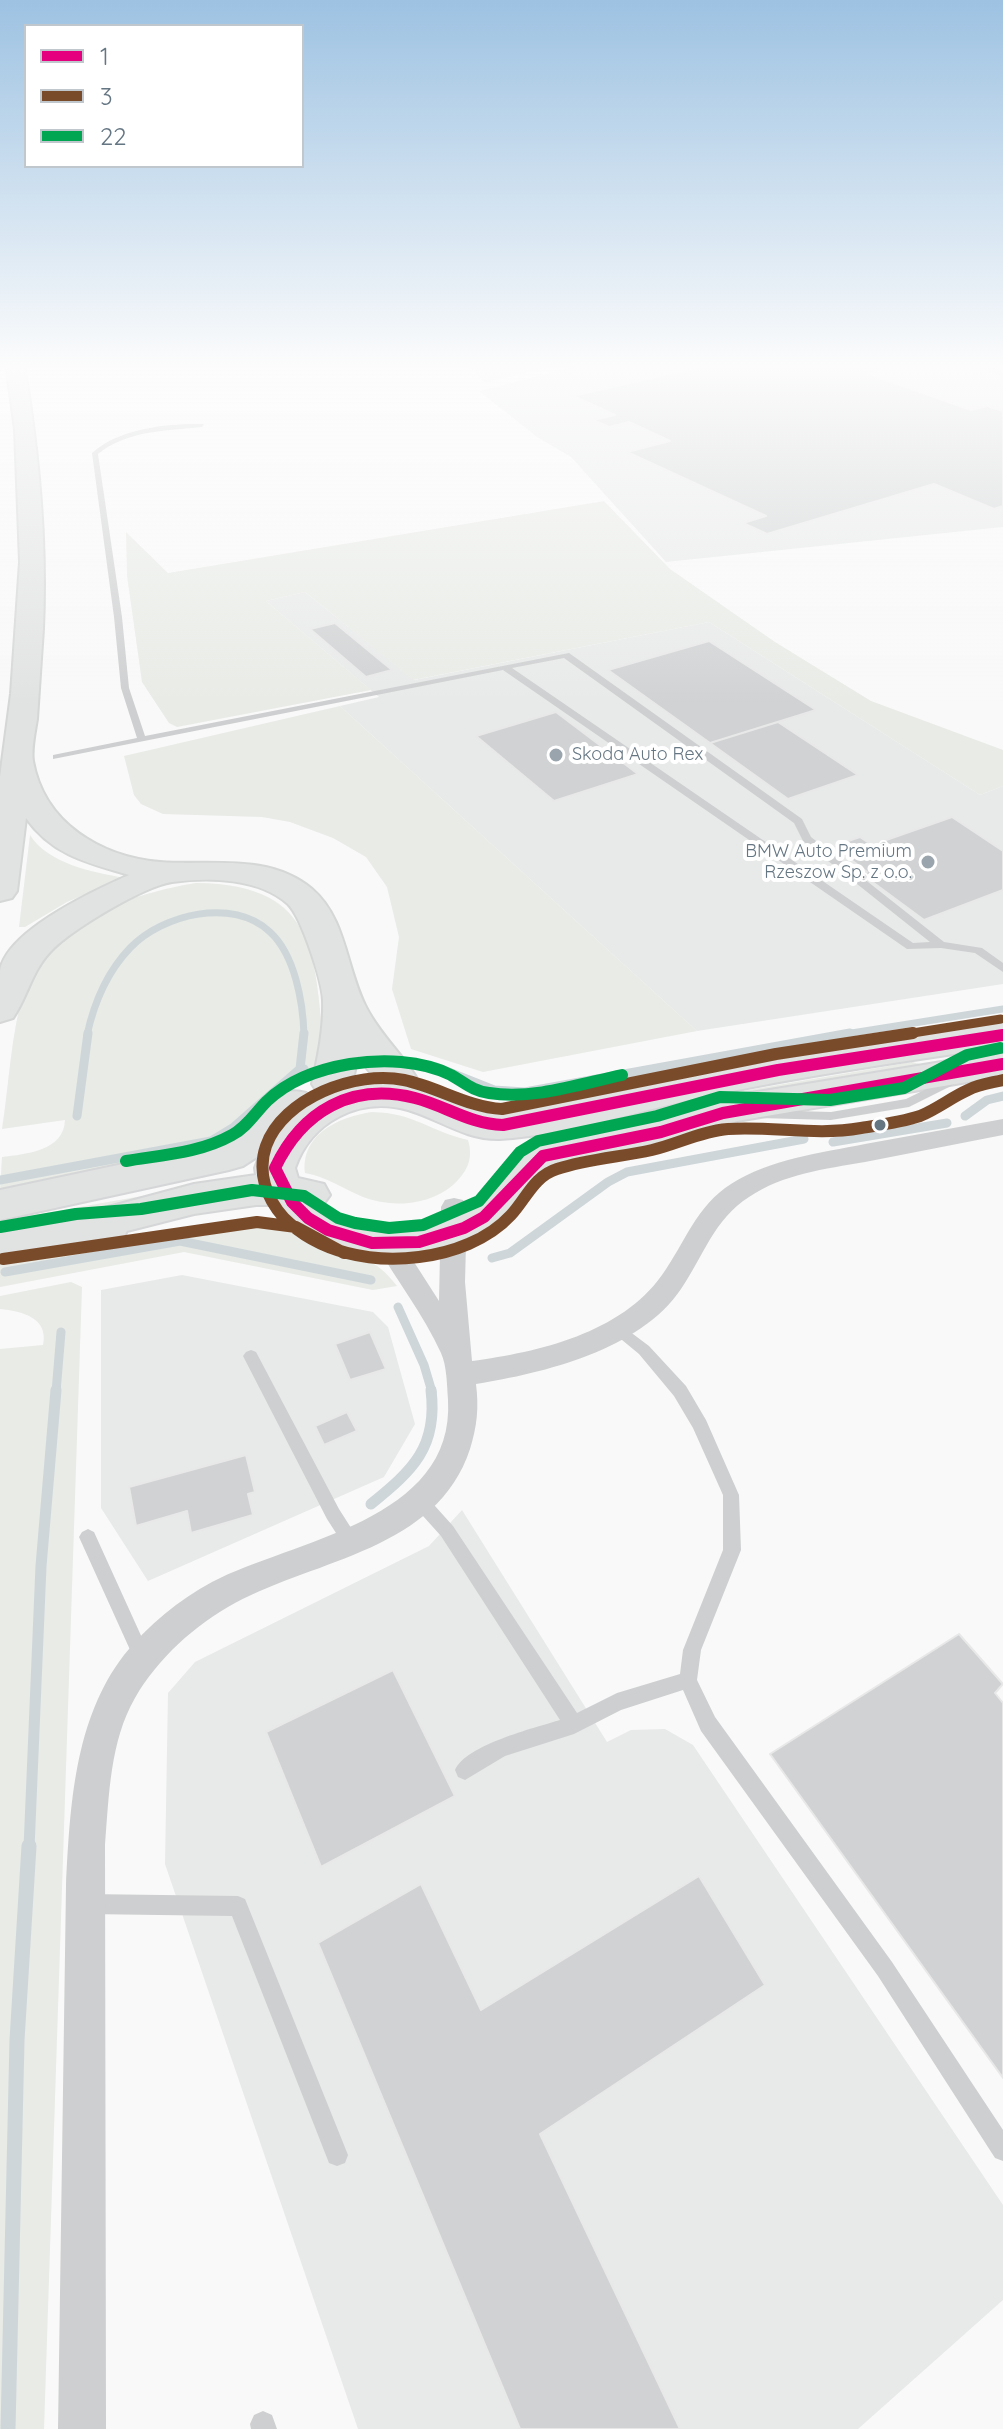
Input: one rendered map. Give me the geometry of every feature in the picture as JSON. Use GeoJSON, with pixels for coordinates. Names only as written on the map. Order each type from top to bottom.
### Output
{"type":"FeatureCollection","features":[{"type":"Feature","properties":{"kind":"highway"},"geometry":{"type":"LineString","coordinates":[[0,891],[27,668],[32,532],[29,477]]}},
{"type":"Feature","properties":{"kind":"highway"},"geometry":{"type":"LineString","coordinates":[[18,761],[31,804],[60,838],[95,856],[163,873],[210,870],[249,873],[277,882],[290,890],[315,915],[342,997],[380,1060],[396,1077]]}},
{"type":"Feature","properties":{"kind":"highway"},"geometry":{"type":"LineString","coordinates":[[0,1010],[21,963],[52,930],[92,905],[163,873]]}},
{"type":"Feature","properties":{"kind":"highway"},"geometry":{"type":"LineString","coordinates":[[330,1094],[340,1047],[342,997]]}},
{"type":"Feature","properties":{"kind":"main road"},"geometry":{"type":"LineString","coordinates":[[0,1243],[79,1230],[143,1225],[252,1206],[287,1185],[298,1125],[330,1094],[402,1095],[515,1146],[654,1119],[713,1099],[1003,1035]]}},
{"type":"Feature","properties":{"kind":"main road"},"geometry":{"type":"LineString","coordinates":[[287,1185],[342,1237],[389,1244],[427,1241],[453,1220],[484,1186],[483,1129],[497,1109],[625,1091],[713,1099],[988,1067]]}},
{"type":"Feature","properties":{"kind":"main road"},"geometry":{"type":"LineString","coordinates":[[16,1202],[229,1156],[258,1137],[284,1107],[330,1094],[365,1078],[396,1077],[436,1086],[483,1129]]}},
{"type":"Feature","properties":{"kind":"main road"},"geometry":{"type":"LineString","coordinates":[[16,1202],[104,1196],[227,1173],[287,1185],[344,1213],[378,1224],[488,1215],[509,1194],[532,1163],[543,1156],[661,1132],[713,1099]]}},
{"type":"Feature","properties":{"kind":"street"},"geometry":{"type":"LineString","coordinates":[[389,1244],[458,1364],[485,1372],[601,1341],[621,1331],[654,1304],[672,1280],[704,1223],[723,1200],[746,1186],[808,1164],[1003,1127]]}},
{"type":"Feature","properties":{"kind":"street"},"geometry":{"type":"LineString","coordinates":[[82,2429],[85,1904],[93,1776],[114,1704],[143,1657],[166,1631],[226,1591],[391,1524],[420,1501],[441,1477],[455,1452],[462,1426],[453,1220]]}},
{"type":"Feature","properties":{"kind":"lane"},"geometry":{"type":"LineString","coordinates":[[98,477],[125,688],[142,740]]}},
{"type":"Feature","properties":{"kind":"lane"},"geometry":{"type":"LineString","coordinates":[[56,757],[566,655],[798,821],[807,839],[941,945]]}},
{"type":"Feature","properties":{"kind":"lane"},"geometry":{"type":"LineString","coordinates":[[506,668],[911,947],[941,945],[978,950],[1003,968]]}},
{"type":"Feature","properties":{"kind":"lane"},"geometry":{"type":"LineString","coordinates":[[621,1331],[644,1350],[680,1391],[700,1425],[731,1495],[732,1550],[692,1650],[688,1680],[708,1724],[885,1969],[1003,2150]]}},
{"type":"Feature","properties":{"kind":"lane"},"geometry":{"type":"LineString","coordinates":[[251,1356],[333,1514],[351,1542]]}},
{"type":"Feature","properties":{"kind":"lane"},"geometry":{"type":"LineString","coordinates":[[420,1501],[447,1531],[574,1725]]}},
{"type":"Feature","properties":{"kind":"lane"},"geometry":{"type":"LineString","coordinates":[[88,1537],[143,1657]]}},
{"type":"Feature","properties":{"kind":"lane"},"geometry":{"type":"LineString","coordinates":[[465,1770],[500,1748],[574,1725],[617,1702],[688,1680]]}},
{"type":"Feature","properties":{"kind":"lane"},"geometry":{"type":"LineString","coordinates":[[85,1904],[238,1906],[337,2155]]}},
{"type":"Feature","properties":{"kind":"shaded area"},"geometry":{"type":"Polygon","coordinates":[[[589,477],[1003,477],[1003,527],[666,562],[589,477]]]}},
{"type":"Feature","properties":{"kind":"shaded area"},"geometry":{"type":"Polygon","coordinates":[[[604,501],[670,569],[775,642],[871,701],[1003,750],[1003,786],[980,795],[709,622],[413,680],[305,592],[266,601],[371,690],[177,727],[169,723],[142,682],[127,576],[126,532],[168,573],[604,501]]]}},
{"type":"Feature","properties":{"kind":"shaded area"},"geometry":{"type":"Polygon","coordinates":[[[305,592],[414,680],[709,622],[980,795],[1003,786],[1003,984],[697,1031],[340,706],[379,697],[266,601],[305,592]]]}},
{"type":"Feature","properties":{"kind":"shaded area"},"geometry":{"type":"Polygon","coordinates":[[[340,706],[697,1031],[483,1072],[411,1049],[392,989],[399,937],[387,887],[366,857],[333,838],[290,822],[262,817],[163,814],[141,804],[134,795],[124,756],[340,706]]]}},
{"type":"Feature","properties":{"kind":"shaded area"},"geometry":{"type":"Polygon","coordinates":[[[30,835],[59,860],[124,878],[67,902],[25,927],[19,927],[30,835]]]}},
{"type":"Feature","properties":{"kind":"shaded area"},"geometry":{"type":"Polygon","coordinates":[[[196,883],[237,887],[268,897],[289,913],[304,934],[313,960],[325,1060],[306,1079],[270,1099],[251,1124],[196,1158],[0,1190],[2,1157],[51,1145],[63,1130],[65,1120],[2,1129],[16,1024],[24,990],[34,966],[50,946],[94,914],[146,894],[196,883]]]}},
{"type":"Feature","properties":{"kind":"shaded area"},"geometry":{"type":"Polygon","coordinates":[[[912,1062],[920,1064],[512,1137],[509,1131],[912,1062]]]}},
{"type":"Feature","properties":{"kind":"shaded area"},"geometry":{"type":"Polygon","coordinates":[[[372,1112],[411,1119],[468,1140],[470,1157],[465,1171],[438,1195],[401,1203],[375,1201],[305,1173],[305,1159],[316,1137],[347,1118],[372,1112]]]}},
{"type":"Feature","properties":{"kind":"shaded area"},"geometry":{"type":"Polygon","coordinates":[[[256,1176],[248,1184],[0,1228],[0,1221],[256,1176]]]}},
{"type":"Feature","properties":{"kind":"shaded area"},"geometry":{"type":"Polygon","coordinates":[[[254,1217],[274,1222],[366,1260],[381,1269],[397,1286],[373,1290],[184,1252],[0,1287],[0,1260],[254,1217]]]}},
{"type":"Feature","properties":{"kind":"shaded area"},"geometry":{"type":"Polygon","coordinates":[[[182,1275],[373,1312],[388,1327],[415,1424],[384,1477],[148,1581],[101,1508],[101,1290],[182,1275]]]}},
{"type":"Feature","properties":{"kind":"shaded area"},"geometry":{"type":"Polygon","coordinates":[[[71,1282],[82,1287],[44,2429],[0,2429],[0,1349],[43,1345],[44,1336],[38,1322],[32,1318],[0,1309],[0,1296],[71,1282]]]}},
{"type":"Feature","properties":{"kind":"shaded area"},"geometry":{"type":"Polygon","coordinates":[[[462,1510],[607,1742],[631,1730],[665,1729],[693,1745],[1003,2205],[1003,2300],[858,2429],[358,2429],[165,1864],[168,1693],[195,1662],[429,1546],[462,1510]]]}},
{"type":"Feature","properties":{"kind":"building"},"geometry":{"type":"Polygon","coordinates":[[[682,477],[1003,477],[1003,506],[994,509],[934,484],[767,534],[743,523],[766,516],[682,477]]]}},
{"type":"Feature","properties":{"kind":"building"},"geometry":{"type":"Polygon","coordinates":[[[335,623],[392,670],[366,677],[310,629],[335,623]]]}},
{"type":"Feature","properties":{"kind":"building"},"geometry":{"type":"Polygon","coordinates":[[[709,641],[816,710],[710,743],[608,670],[709,641]]]}},
{"type":"Feature","properties":{"kind":"building","name":"Skoda Auto Rex"},"geometry":{"type":"Polygon","coordinates":[[[556,712],[638,774],[554,801],[476,736],[556,712]]]}},
{"type":"Feature","properties":{"kind":"building"},"geometry":{"type":"Polygon","coordinates":[[[778,722],[858,775],[788,799],[710,743],[778,722]]]}},
{"type":"Feature","properties":{"kind":"building","name":"BMW Auto Premium Rzeszow Sp. z o.o."},"geometry":{"type":"Polygon","coordinates":[[[952,817],[1003,851],[1003,890],[924,920],[863,875],[867,872],[833,846],[860,837],[872,845],[952,817]]]}},
{"type":"Feature","properties":{"kind":"building"},"geometry":{"type":"Polygon","coordinates":[[[370,1332],[386,1369],[350,1380],[335,1344],[370,1332]]]}},
{"type":"Feature","properties":{"kind":"building"},"geometry":{"type":"Polygon","coordinates":[[[347,1412],[357,1431],[324,1445],[315,1426],[347,1412]]]}},
{"type":"Feature","properties":{"kind":"building"},"geometry":{"type":"Polygon","coordinates":[[[246,1455],[255,1492],[248,1494],[253,1515],[191,1533],[187,1511],[136,1526],[129,1487],[246,1455]]]}},
{"type":"Feature","properties":{"kind":"building"},"geometry":{"type":"Polygon","coordinates":[[[959,1634],[1003,1684],[995,1693],[1003,1703],[1003,2078],[770,1754],[959,1634]]]}},
{"type":"Feature","properties":{"kind":"building"},"geometry":{"type":"Polygon","coordinates":[[[393,1670],[455,1796],[321,1867],[266,1732],[393,1670]]]}},
{"type":"Feature","properties":{"kind":"building"},"geometry":{"type":"Polygon","coordinates":[[[699,1876],[765,1985],[540,2134],[680,2429],[520,2429],[318,1943],[421,1884],[481,2010],[699,1876]]]}},
{"type":"Feature","properties":{"kind":"waterway"},"geometry":{"type":"LineString","coordinates":[[87,1035],[103,988],[130,948],[161,926],[198,914],[218,913],[255,921],[279,942],[296,980],[304,1034]]}},
{"type":"Feature","properties":{"kind":"waterway"},"geometry":{"type":"LineString","coordinates":[[839,1035],[1003,1009]]}},
{"type":"Feature","properties":{"kind":"waterway"},"geometry":{"type":"LineString","coordinates":[[77,1116],[88,1033]]}},
{"type":"Feature","properties":{"kind":"waterway"},"geometry":{"type":"LineString","coordinates":[[436,1067],[494,1090],[525,1092],[850,1033]]}},
{"type":"Feature","properties":{"kind":"waterway"},"geometry":{"type":"LineString","coordinates":[[300,1069],[304,1034]]}},
{"type":"Feature","properties":{"kind":"waterway"},"geometry":{"type":"LineString","coordinates":[[0,1180],[211,1141],[234,1127],[300,1069]]}},
{"type":"Feature","properties":{"kind":"waterway"},"geometry":{"type":"LineString","coordinates":[[965,1116],[987,1100],[1003,1096]]}},
{"type":"Feature","properties":{"kind":"waterway"},"geometry":{"type":"LineString","coordinates":[[833,1142],[947,1123]]}},
{"type":"Feature","properties":{"kind":"waterway"},"geometry":{"type":"LineString","coordinates":[[492,1258],[510,1253],[608,1182],[627,1172],[804,1139]]}},
{"type":"Feature","properties":{"kind":"waterway"},"geometry":{"type":"LineString","coordinates":[[5,1272],[180,1241],[371,1280]]}},
{"type":"Feature","properties":{"kind":"waterway"},"geometry":{"type":"LineString","coordinates":[[398,1307],[424,1365],[432,1392]]}},
{"type":"Feature","properties":{"kind":"waterway"},"geometry":{"type":"LineString","coordinates":[[56,1392],[61,1332]]}},
{"type":"Feature","properties":{"kind":"waterway"},"geometry":{"type":"LineString","coordinates":[[29,1848],[41,1566],[56,1390]]}},
{"type":"Feature","properties":{"kind":"waterway"},"geometry":{"type":"LineString","coordinates":[[371,1504],[399,1480],[419,1456],[430,1427],[431,1390]]}},
{"type":"Feature","properties":{"kind":"waterway"},"geometry":{"type":"LineString","coordinates":[[8,2429],[17,2040],[29,1846]]}},
{"type":"Feature","properties":{"kind":"transit line","name":"3"},"geometry":{"type":"LineString","coordinates":[[1001,1019],[776,1054],[502,1109],[472,1105],[416,1083],[386,1078],[360,1080],[307,1100],[285,1117],[269,1137],[261,1159],[263,1184],[278,1211],[307,1237],[325,1246],[362,1257],[421,1257],[458,1248],[493,1230],[512,1214],[535,1183],[553,1170],[673,1145],[721,1130],[831,1132],[890,1123],[918,1116],[979,1085],[1003,1080]]}},
{"type":"Feature","properties":{"kind":"transit line","name":"1"},"geometry":{"type":"LineString","coordinates":[[1003,1035],[778,1070],[503,1125],[468,1119],[415,1098],[371,1094],[330,1105],[313,1116],[297,1130],[275,1168],[292,1202],[308,1218],[328,1230],[372,1243],[419,1242],[464,1228],[484,1217],[543,1156],[661,1132],[723,1113],[1003,1064]]}},
{"type":"Feature","properties":{"kind":"transit line","name":"22"},"geometry":{"type":"LineString","coordinates":[[0,1227],[76,1214],[141,1209],[252,1190],[304,1196],[338,1218],[355,1223],[389,1228],[423,1225],[479,1201],[520,1152],[538,1141],[657,1116],[720,1097],[830,1100],[904,1088],[967,1055],[1000,1048]]}},
{"type":"Feature","properties":{"kind":"transit line","name":"22"},"geometry":{"type":"LineString","coordinates":[[126,1161],[181,1152],[220,1141],[243,1128],[267,1101],[295,1081],[350,1064],[376,1061],[414,1064],[451,1075],[474,1090],[511,1095],[622,1075]]}},
{"type":"Feature","properties":{"kind":"transit line","name":"3"},"geometry":{"type":"LineString","coordinates":[[3,1259],[257,1222],[296,1227],[344,1253]]}},
{"type":"Feature","properties":{"kind":"place","name":"Skoda Auto Rex"},"geometry":{"type":"Point","coordinates":[556,755]}},
{"type":"Feature","properties":{"kind":"place","name":"BMW Auto Premium Rzeszow Sp. z o.o."},"geometry":{"type":"Point","coordinates":[928,862]}}]}
